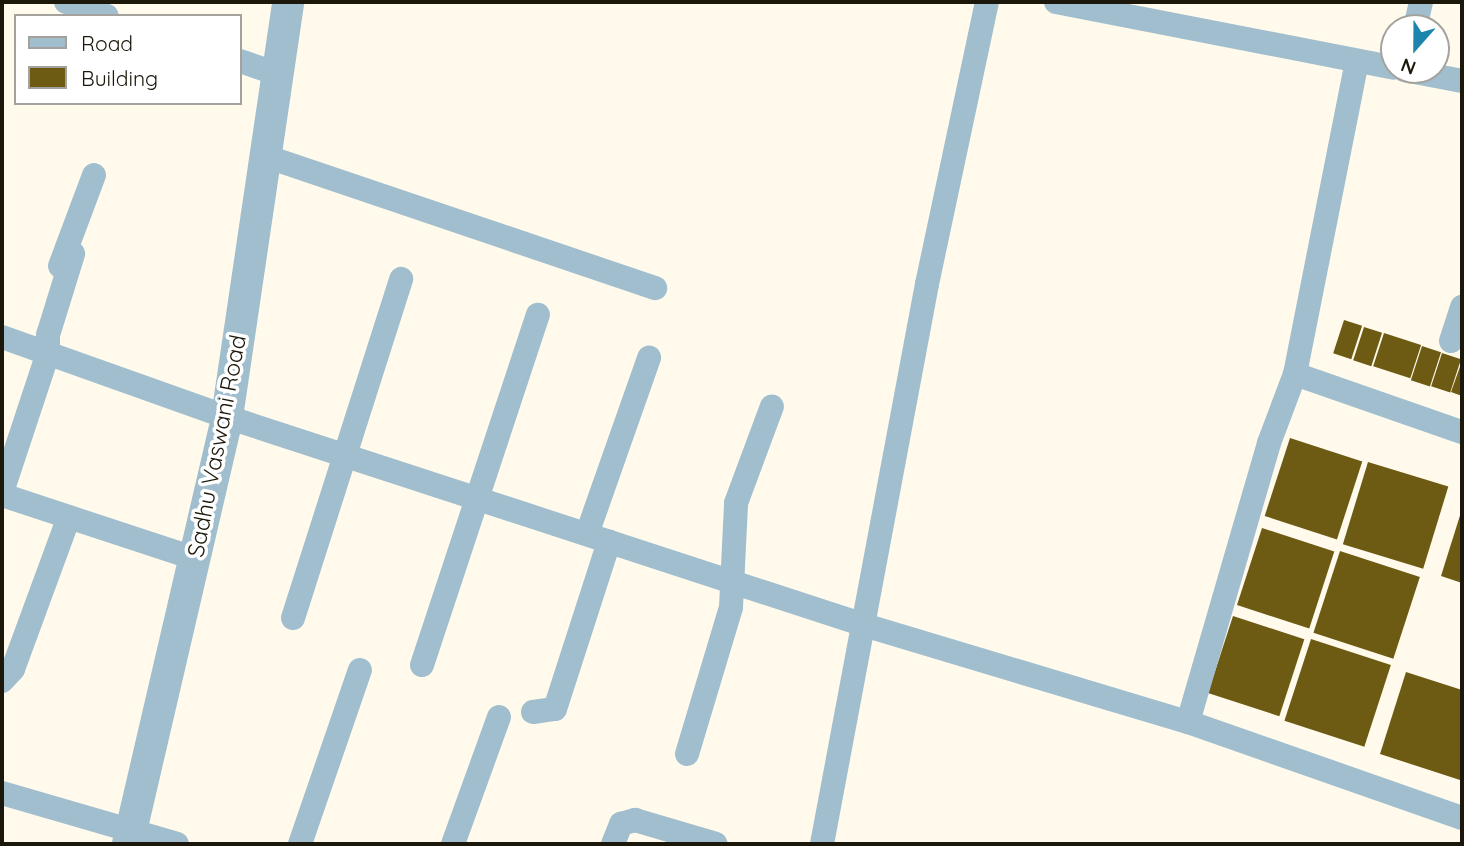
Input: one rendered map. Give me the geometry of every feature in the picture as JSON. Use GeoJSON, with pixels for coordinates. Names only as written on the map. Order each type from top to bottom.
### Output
{"type":"FeatureCollection","features":[{"type":"Feature","properties":{"kind":"street"},"geometry":{"type":"LineString","coordinates":[[66,2],[101,14]]}},
{"type":"Feature","properties":{"kind":"street","name":"Sadhu Vaswani Road"},"geometry":{"type":"LineString","coordinates":[[129,836],[227,417],[288,2]]}},
{"type":"Feature","properties":{"kind":"street"},"geometry":{"type":"LineString","coordinates":[[822,844],[927,284],[987,2]]}},
{"type":"Feature","properties":{"kind":"street"},"geometry":{"type":"LineString","coordinates":[[1056,2],[1380,65]]}},
{"type":"Feature","properties":{"kind":"street"},"geometry":{"type":"LineString","coordinates":[[1188,722],[1269,443],[1295,374],[1357,61]]}},
{"type":"Feature","properties":{"kind":"street"},"geometry":{"type":"LineString","coordinates":[[242,62],[277,74]]}},
{"type":"Feature","properties":{"kind":"street"},"geometry":{"type":"LineString","coordinates":[[265,156],[655,288]]}},
{"type":"Feature","properties":{"kind":"street"},"geometry":{"type":"LineString","coordinates":[[94,175],[39,350],[2,494],[194,558]]}},
{"type":"Feature","properties":{"kind":"street"},"geometry":{"type":"LineString","coordinates":[[39,350],[48,335],[73,254]]}},
{"type":"Feature","properties":{"kind":"street"},"geometry":{"type":"LineString","coordinates":[[293,618],[401,279]]}},
{"type":"Feature","properties":{"kind":"street"},"geometry":{"type":"LineString","coordinates":[[1451,341],[1462,307]]}},
{"type":"Feature","properties":{"kind":"street"},"geometry":{"type":"LineString","coordinates":[[422,665],[538,315]]}},
{"type":"Feature","properties":{"kind":"street"},"geometry":{"type":"LineString","coordinates":[[2,337],[227,417],[864,625],[1188,722],[1462,818]]}},
{"type":"Feature","properties":{"kind":"street"},"geometry":{"type":"LineString","coordinates":[[533,712],[555,709],[598,538],[649,358]]}},
{"type":"Feature","properties":{"kind":"street"},"geometry":{"type":"LineString","coordinates":[[1295,374],[1462,432]]}},
{"type":"Feature","properties":{"kind":"street"},"geometry":{"type":"LineString","coordinates":[[687,754],[731,607],[736,503],[772,407]]}},
{"type":"Feature","properties":{"kind":"street"},"geometry":{"type":"LineString","coordinates":[[2,681],[13,669],[69,517]]}},
{"type":"Feature","properties":{"kind":"street"},"geometry":{"type":"LineString","coordinates":[[300,844],[360,670]]}},
{"type":"Feature","properties":{"kind":"street"},"geometry":{"type":"LineString","coordinates":[[453,844],[499,717]]}},
{"type":"Feature","properties":{"kind":"street"},"geometry":{"type":"LineString","coordinates":[[2,793],[129,836],[177,844]]}},
{"type":"Feature","properties":{"kind":"street"},"geometry":{"type":"LineString","coordinates":[[613,844],[621,824],[635,820],[716,844]]}},
{"type":"Feature","properties":{"kind":"building"},"geometry":{"type":"Polygon","coordinates":[[[1344,320],[1362,326],[1351,359],[1333,353],[1344,320]]]}},
{"type":"Feature","properties":{"kind":"building"},"geometry":{"type":"Polygon","coordinates":[[[1364,327],[1382,333],[1371,366],[1353,360],[1364,327]]]}},
{"type":"Feature","properties":{"kind":"building"},"geometry":{"type":"Polygon","coordinates":[[[1384,333],[1421,345],[1410,378],[1373,366],[1384,333]]]}},
{"type":"Feature","properties":{"kind":"building"},"geometry":{"type":"Polygon","coordinates":[[[1422,346],[1441,352],[1430,386],[1411,380],[1422,346]]]}},
{"type":"Feature","properties":{"kind":"building"},"geometry":{"type":"Polygon","coordinates":[[[1442,353],[1461,359],[1450,392],[1431,386],[1442,353]]]}},
{"type":"Feature","properties":{"kind":"building"},"geometry":{"type":"Polygon","coordinates":[[[1462,361],[1462,396],[1451,392],[1462,361]]]}},
{"type":"Feature","properties":{"kind":"building"},"geometry":{"type":"Polygon","coordinates":[[[1290,438],[1362,461],[1337,539],[1265,516],[1290,438]]]}},
{"type":"Feature","properties":{"kind":"building"},"geometry":{"type":"Polygon","coordinates":[[[1368,462],[1448,487],[1423,569],[1343,544],[1368,462]]]}},
{"type":"Feature","properties":{"kind":"building"},"geometry":{"type":"Polygon","coordinates":[[[1462,509],[1462,583],[1441,576],[1462,509]]]}},
{"type":"Feature","properties":{"kind":"building"},"geometry":{"type":"Polygon","coordinates":[[[1262,528],[1334,551],[1309,629],[1237,605],[1262,528]]]}},
{"type":"Feature","properties":{"kind":"building"},"geometry":{"type":"Polygon","coordinates":[[[1340,551],[1420,577],[1393,659],[1313,633],[1340,551]]]}},
{"type":"Feature","properties":{"kind":"building"},"geometry":{"type":"Polygon","coordinates":[[[1233,616],[1304,639],[1279,716],[1208,693],[1233,616]]]}},
{"type":"Feature","properties":{"kind":"building"},"geometry":{"type":"Polygon","coordinates":[[[1311,639],[1391,665],[1364,747],[1284,721],[1311,639]]]}},
{"type":"Feature","properties":{"kind":"building"},"geometry":{"type":"Polygon","coordinates":[[[1406,672],[1462,690],[1460,780],[1380,754],[1406,672]]]}}]}
